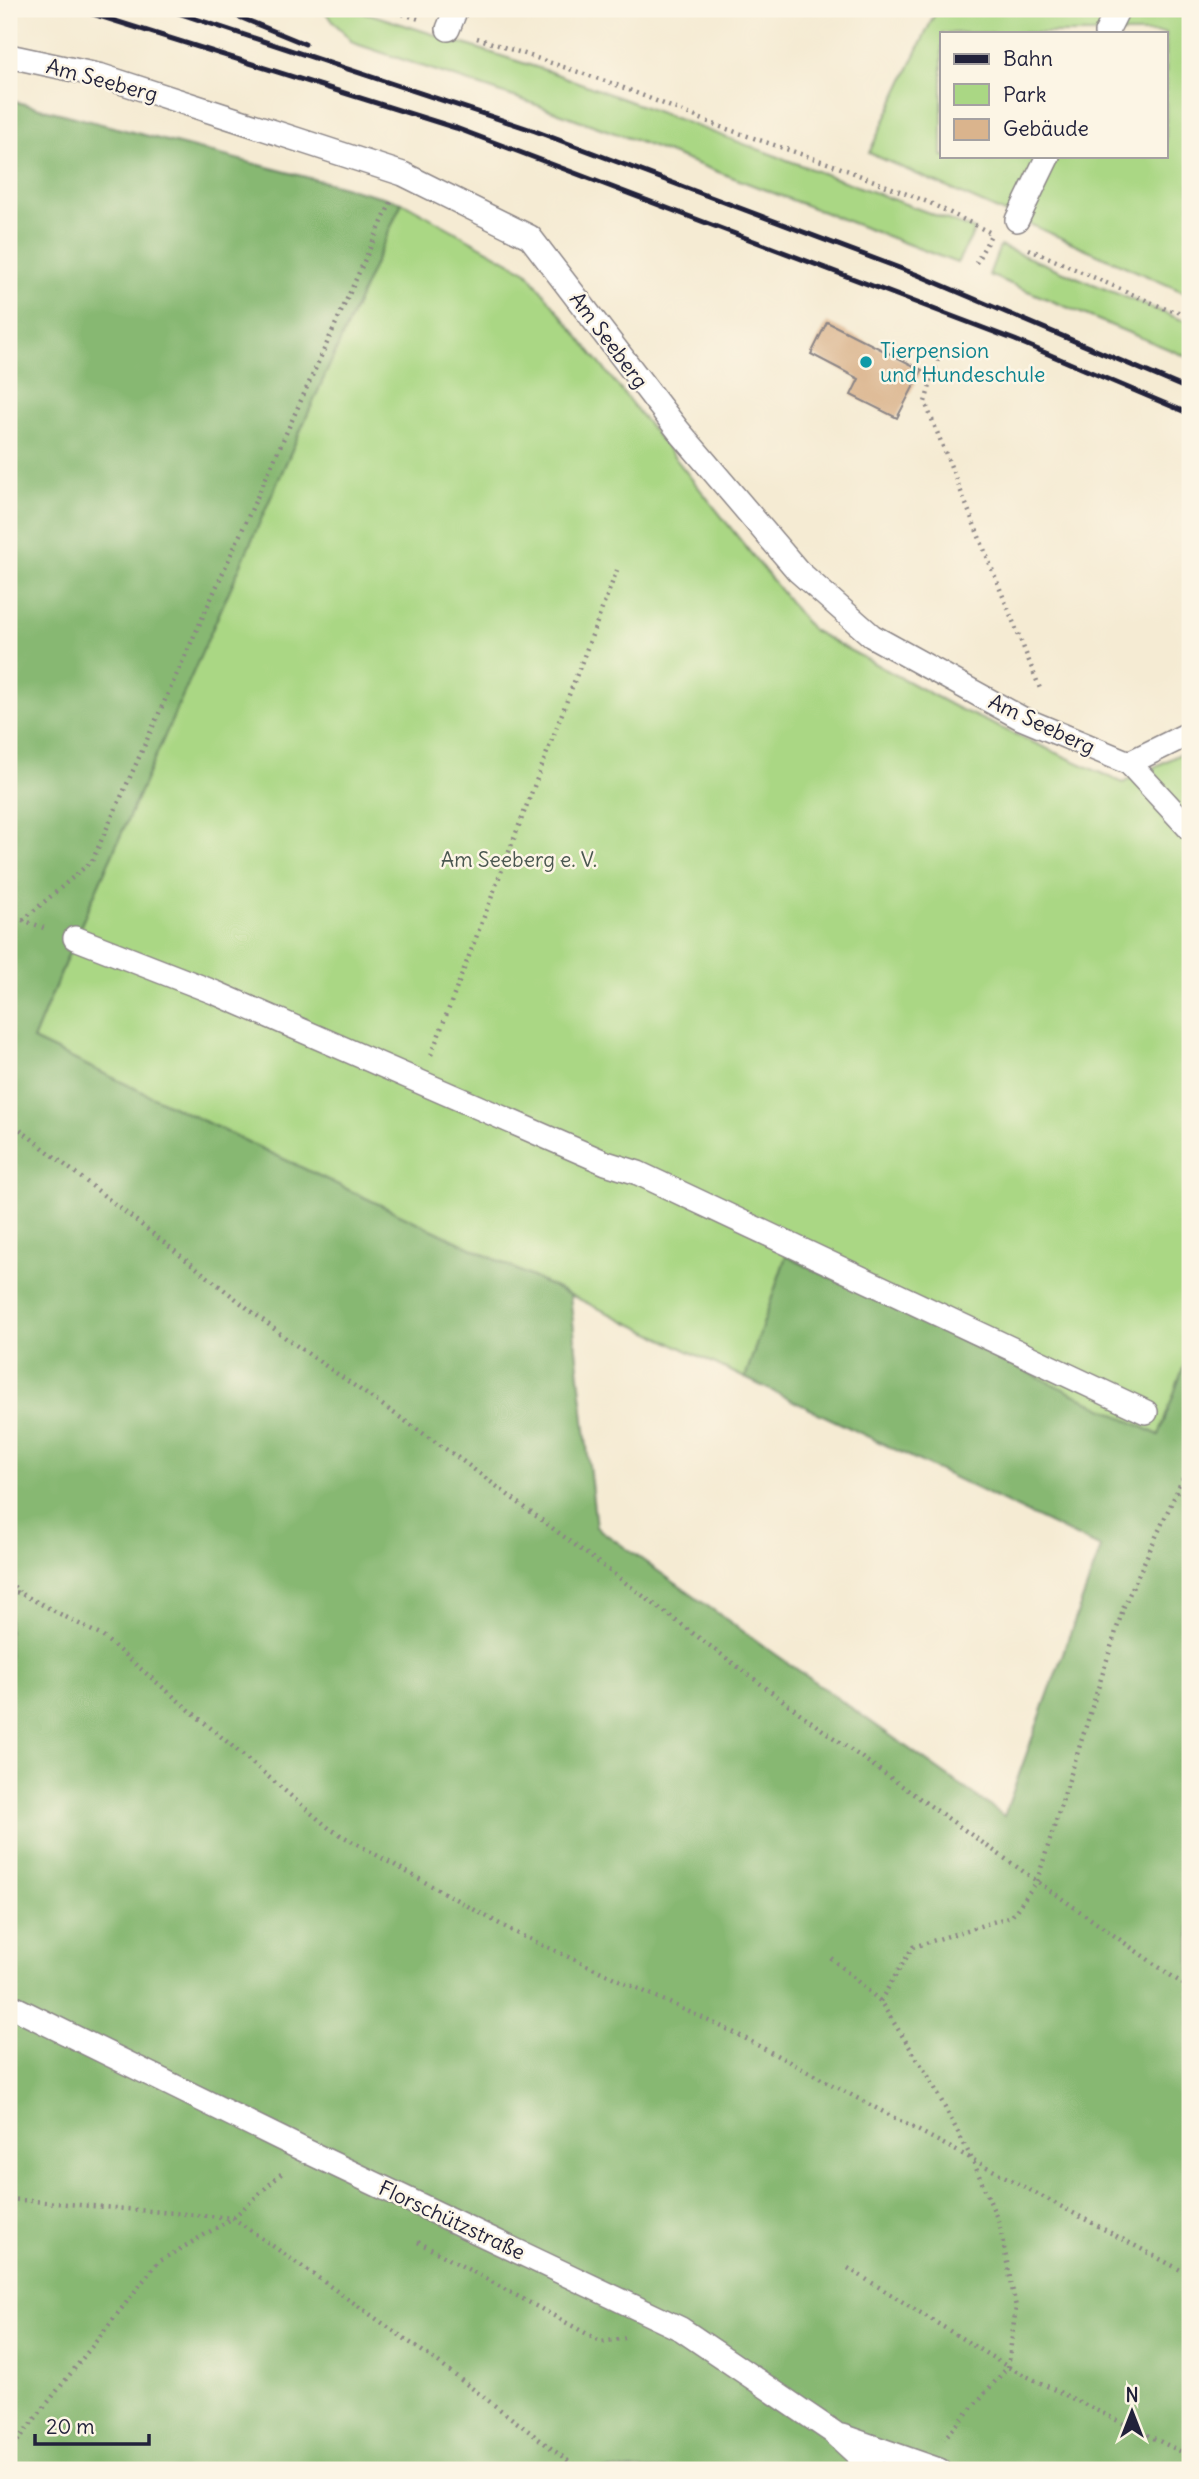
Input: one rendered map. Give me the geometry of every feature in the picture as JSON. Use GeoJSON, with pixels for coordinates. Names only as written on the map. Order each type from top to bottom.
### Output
{"type":"FeatureCollection","features":[{"type":"Feature","properties":{"kind":"lane"},"geometry":{"type":"LineString","coordinates":[[1106,32],[1118,9]]}},
{"type":"Feature","properties":{"kind":"lane","name":"Am Seeberg"},"geometry":{"type":"LineString","coordinates":[[9,56],[102,76],[403,174],[530,237],[678,430],[772,541],[798,571],[872,636],[1021,718],[1129,763]]}},
{"type":"Feature","properties":{"kind":"lane"},"geometry":{"type":"LineString","coordinates":[[1010,229],[1047,158]]}},
{"type":"Feature","properties":{"kind":"lane"},"geometry":{"type":"LineString","coordinates":[[1190,733],[1129,763],[1190,829]]}},
{"type":"Feature","properties":{"kind":"lane"},"geometry":{"type":"LineString","coordinates":[[75,938],[215,993],[606,1163],[638,1173],[1146,1412]]}},
{"type":"Feature","properties":{"kind":"lane","name":"Florschützstraße"},"geometry":{"type":"LineString","coordinates":[[9,2006],[681,2329],[833,2432],[874,2470]]}},
{"type":"Feature","properties":{"kind":"lane"},"geometry":{"type":"LineString","coordinates":[[833,2432],[931,2467]]}},
{"type":"Feature","properties":{"kind":"path"},"geometry":{"type":"LineString","coordinates":[[396,12],[452,19],[721,127],[836,166],[930,203],[1010,229]]}},
{"type":"Feature","properties":{"kind":"path"},"geometry":{"type":"LineString","coordinates":[[23,920],[92,861],[403,174]]}},
{"type":"Feature","properties":{"kind":"path"},"geometry":{"type":"LineString","coordinates":[[1017,244],[1166,309],[1190,315]]}},
{"type":"Feature","properties":{"kind":"path"},"geometry":{"type":"LineString","coordinates":[[940,353],[925,402],[1058,734]]}},
{"type":"Feature","properties":{"kind":"path"},"geometry":{"type":"LineString","coordinates":[[420,1082],[617,570]]}},
{"type":"Feature","properties":{"kind":"path"},"geometry":{"type":"LineString","coordinates":[[9,915],[75,938]]}},
{"type":"Feature","properties":{"kind":"path"},"geometry":{"type":"LineString","coordinates":[[9,1121],[287,1339],[460,1459],[817,1726],[1190,1989]]}},
{"type":"Feature","properties":{"kind":"path"},"geometry":{"type":"LineString","coordinates":[[880,2001],[913,1947],[1012,1916],[1037,1881],[1124,1606],[1190,1463]]}},
{"type":"Feature","properties":{"kind":"path"},"geometry":{"type":"LineString","coordinates":[[9,1581],[20,1593]]}},
{"type":"Feature","properties":{"kind":"path"},"geometry":{"type":"LineString","coordinates":[[9,1591],[20,1593],[102,1636],[330,1829],[516,1933],[732,2031],[1190,2275]]}},
{"type":"Feature","properties":{"kind":"path"},"geometry":{"type":"LineString","coordinates":[[831,1958],[880,2001],[930,2079],[973,2161],[999,2223],[1016,2307],[1008,2367],[931,2467]]}},
{"type":"Feature","properties":{"kind":"path"},"geometry":{"type":"LineString","coordinates":[[9,2452],[158,2262],[233,2218],[285,2169]]}},
{"type":"Feature","properties":{"kind":"path"},"geometry":{"type":"LineString","coordinates":[[9,2199],[233,2218],[432,2358],[580,2470]]}},
{"type":"Feature","properties":{"kind":"path"},"geometry":{"type":"LineString","coordinates":[[848,2268],[1008,2367],[1190,2456]]}},
{"type":"Feature","properties":{"kind":"green space"},"geometry":{"type":"Polygon","coordinates":[[[322,9],[343,9],[370,14],[548,71],[975,230],[957,263],[637,141],[353,43],[322,9]]]}},
{"type":"Feature","properties":{"kind":"green space"},"geometry":{"type":"Polygon","coordinates":[[[937,9],[1190,9],[1190,295],[869,153],[937,9]]]}},
{"type":"Feature","properties":{"kind":"green space"},"geometry":{"type":"Polygon","coordinates":[[[9,100],[402,202],[75,938],[33,1040],[570,1295],[596,1527],[1004,1816],[1101,1548],[745,1378],[786,1256],[1159,1435],[1190,1349],[1190,2470],[9,2470],[9,100]]]}},
{"type":"Feature","properties":{"kind":"green space","name":"Am Seeberg e. V."},"geometry":{"type":"Polygon","coordinates":[[[402,202],[527,272],[812,630],[957,708],[1123,783],[1190,749],[1190,1349],[1159,1436],[786,1256],[745,1378],[33,1040],[75,938],[402,202]]]}},
{"type":"Feature","properties":{"kind":"green space"},"geometry":{"type":"Polygon","coordinates":[[[1000,246],[1179,319],[1190,321],[1190,358],[989,275],[1000,246]]]}},
{"type":"Feature","properties":{"kind":"building","name":"Tierpension und Hundeschule"},"geometry":{"type":"Polygon","coordinates":[[[827,322],[922,370],[897,418],[851,395],[859,379],[811,354],[827,322]]]}},
{"type":"Feature","properties":{"kind":"railway"},"geometry":{"type":"LineString","coordinates":[[77,9],[456,128],[1015,340],[1190,414]]}},
{"type":"Feature","properties":{"kind":"railway"},"geometry":{"type":"LineString","coordinates":[[166,9],[535,131],[918,275],[1190,390]]}},
{"type":"Feature","properties":{"kind":"railway"},"geometry":{"type":"LineString","coordinates":[[220,9],[305,44]]}},
{"type":"Feature","properties":{"kind":"place","name":"Tierpension und Hundeschule"},"geometry":{"type":"Point","coordinates":[866,362]}}]}
